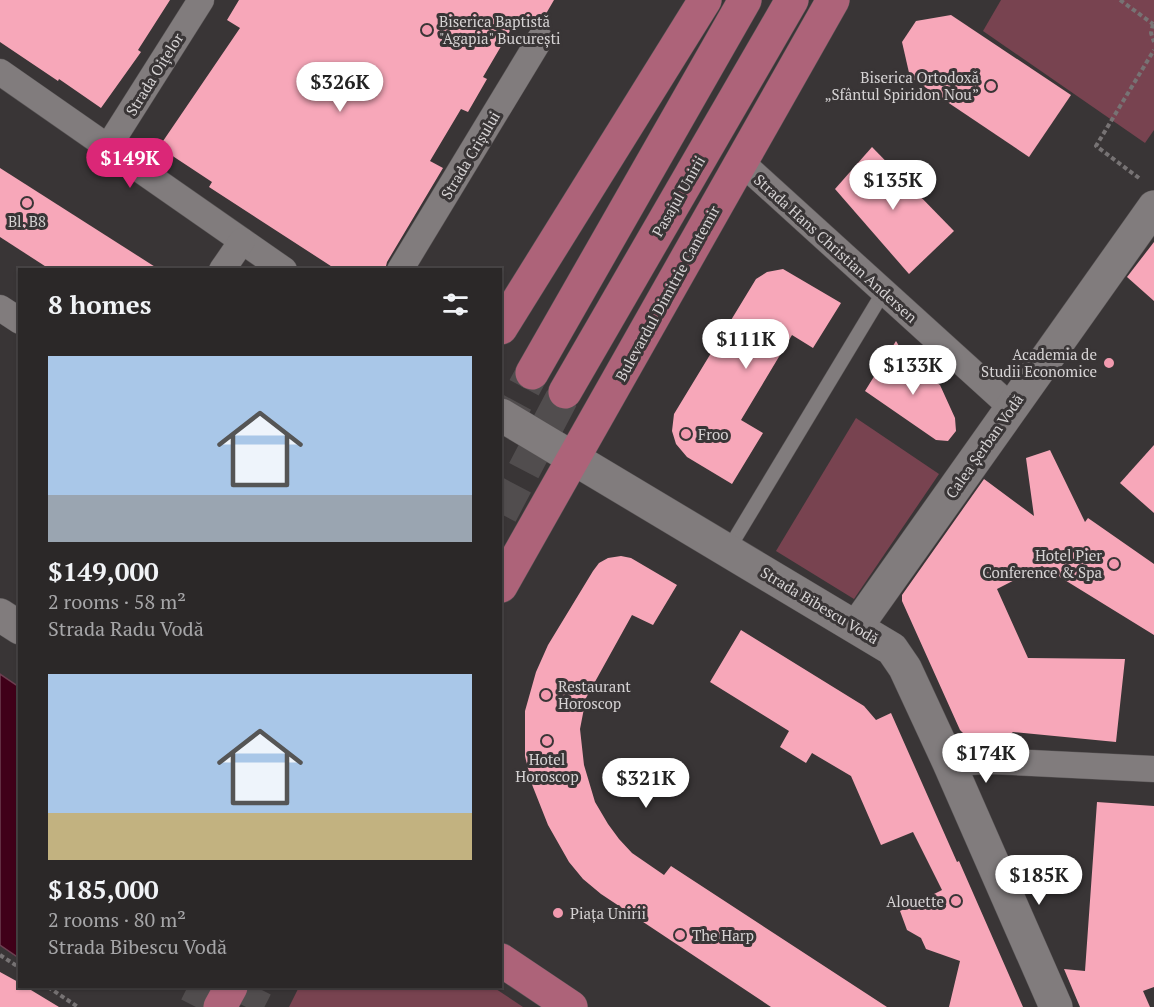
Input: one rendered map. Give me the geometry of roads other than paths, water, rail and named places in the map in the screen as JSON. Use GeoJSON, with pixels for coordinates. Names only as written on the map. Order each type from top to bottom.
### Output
{"type":"FeatureCollection","features":[{"type":"Feature","properties":{"kind":"main road"},"geometry":{"type":"LineString","coordinates":[[502,326],[705,0]]}},
{"type":"Feature","properties":{"kind":"main road"},"geometry":{"type":"LineString","coordinates":[[532,373],[745,0]]}},
{"type":"Feature","properties":{"kind":"main road","name":"Pasajul Unirii"},"geometry":{"type":"LineString","coordinates":[[565,392],[792,0]]}},
{"type":"Feature","properties":{"kind":"main road","name":"Bulevardul Dimitrie Cantemir"},"geometry":{"type":"LineString","coordinates":[[502,583],[833,0]]}},
{"type":"Feature","properties":{"kind":"main road"},"geometry":{"type":"LineString","coordinates":[[502,961],[572,1007]]}},
{"type":"Feature","properties":{"kind":"main road"},"geometry":{"type":"LineString","coordinates":[[220,1007],[230,988]]}},
{"type":"Feature","properties":{"kind":"street","name":"Strada Oițelor"},"geometry":{"type":"LineString","coordinates":[[108,147],[201,0]]}},
{"type":"Feature","properties":{"kind":"street","name":"Strada Crișului"},"geometry":{"type":"LineString","coordinates":[[401,268],[540,39]]}},
{"type":"Feature","properties":{"kind":"street"},"geometry":{"type":"LineString","coordinates":[[0,72],[281,268]]}},
{"type":"Feature","properties":{"kind":"street","name":"Strada Hans Christian Andersen"},"geometry":{"type":"LineString","coordinates":[[741,162],[1011,407]]}},
{"type":"Feature","properties":{"kind":"street","name":"Calea Șerban Vodă"},"geometry":{"type":"LineString","coordinates":[[856,626],[1011,407],[1150,195]]}},
{"type":"Feature","properties":{"kind":"street"},"geometry":{"type":"LineString","coordinates":[[223,268],[242,241]]}},
{"type":"Feature","properties":{"kind":"street"},"geometry":{"type":"LineString","coordinates":[[0,308],[18,320]]}},
{"type":"Feature","properties":{"kind":"street","name":"Strada Bibescu Vodă"},"geometry":{"type":"LineString","coordinates":[[502,416],[884,643],[900,658],[949,763],[1056,1007]]}},
{"type":"Feature","properties":{"kind":"street"},"geometry":{"type":"LineString","coordinates":[[0,615],[18,627]]}},
{"type":"Feature","properties":{"kind":"street"},"geometry":{"type":"LineString","coordinates":[[949,763],[991,762],[1154,769]]}},
{"type":"Feature","properties":{"kind":"lane"},"geometry":{"type":"LineString","coordinates":[[728,550],[884,291]]}},
{"type":"Feature","properties":{"kind":"tunnel"},"geometry":{"type":"LineString","coordinates":[[502,429],[532,373]]}},
{"type":"Feature","properties":{"kind":"tunnel"},"geometry":{"type":"LineString","coordinates":[[502,512],[565,392]]}},
{"type":"Feature","properties":{"kind":"tunnel"},"geometry":{"type":"LineString","coordinates":[[196,1007],[206,988]]}},
{"type":"Feature","properties":{"kind":"tunnel"},"geometry":{"type":"LineString","coordinates":[[246,1007],[256,988]]}},
{"type":"Feature","properties":{"kind":"place","name":"Biserica Baptistă \"Agapia\" București"},"geometry":{"type":"Point","coordinates":[427,30]}},
{"type":"Feature","properties":{"kind":"place","name":"Biserica Ortodoxă „Sfântul Spiridon Nou”"},"geometry":{"type":"Point","coordinates":[991,86]}},
{"type":"Feature","properties":{"kind":"place","name":"Bl. B8"},"geometry":{"type":"Point","coordinates":[27,203]}},
{"type":"Feature","properties":{"kind":"place","name":"Academia de Studii Economice"},"geometry":{"type":"Point","coordinates":[1109,363]}},
{"type":"Feature","properties":{"kind":"place","name":"Froo"},"geometry":{"type":"Point","coordinates":[686,434]}},
{"type":"Feature","properties":{"kind":"place","name":"Hotel Pier Conference & Spa"},"geometry":{"type":"Point","coordinates":[1114,564]}},
{"type":"Feature","properties":{"kind":"place","name":"Restaurant Horoscop"},"geometry":{"type":"Point","coordinates":[546,695]}},
{"type":"Feature","properties":{"kind":"place","name":"Hotel Horoscop"},"geometry":{"type":"Point","coordinates":[547,741]}},
{"type":"Feature","properties":{"kind":"place","name":"Alouette"},"geometry":{"type":"Point","coordinates":[956,901]}},
{"type":"Feature","properties":{"kind":"place","name":"Piața Unirii"},"geometry":{"type":"Point","coordinates":[558,913]}},
{"type":"Feature","properties":{"kind":"place","name":"The Harp"},"geometry":{"type":"Point","coordinates":[680,935]}}]}
